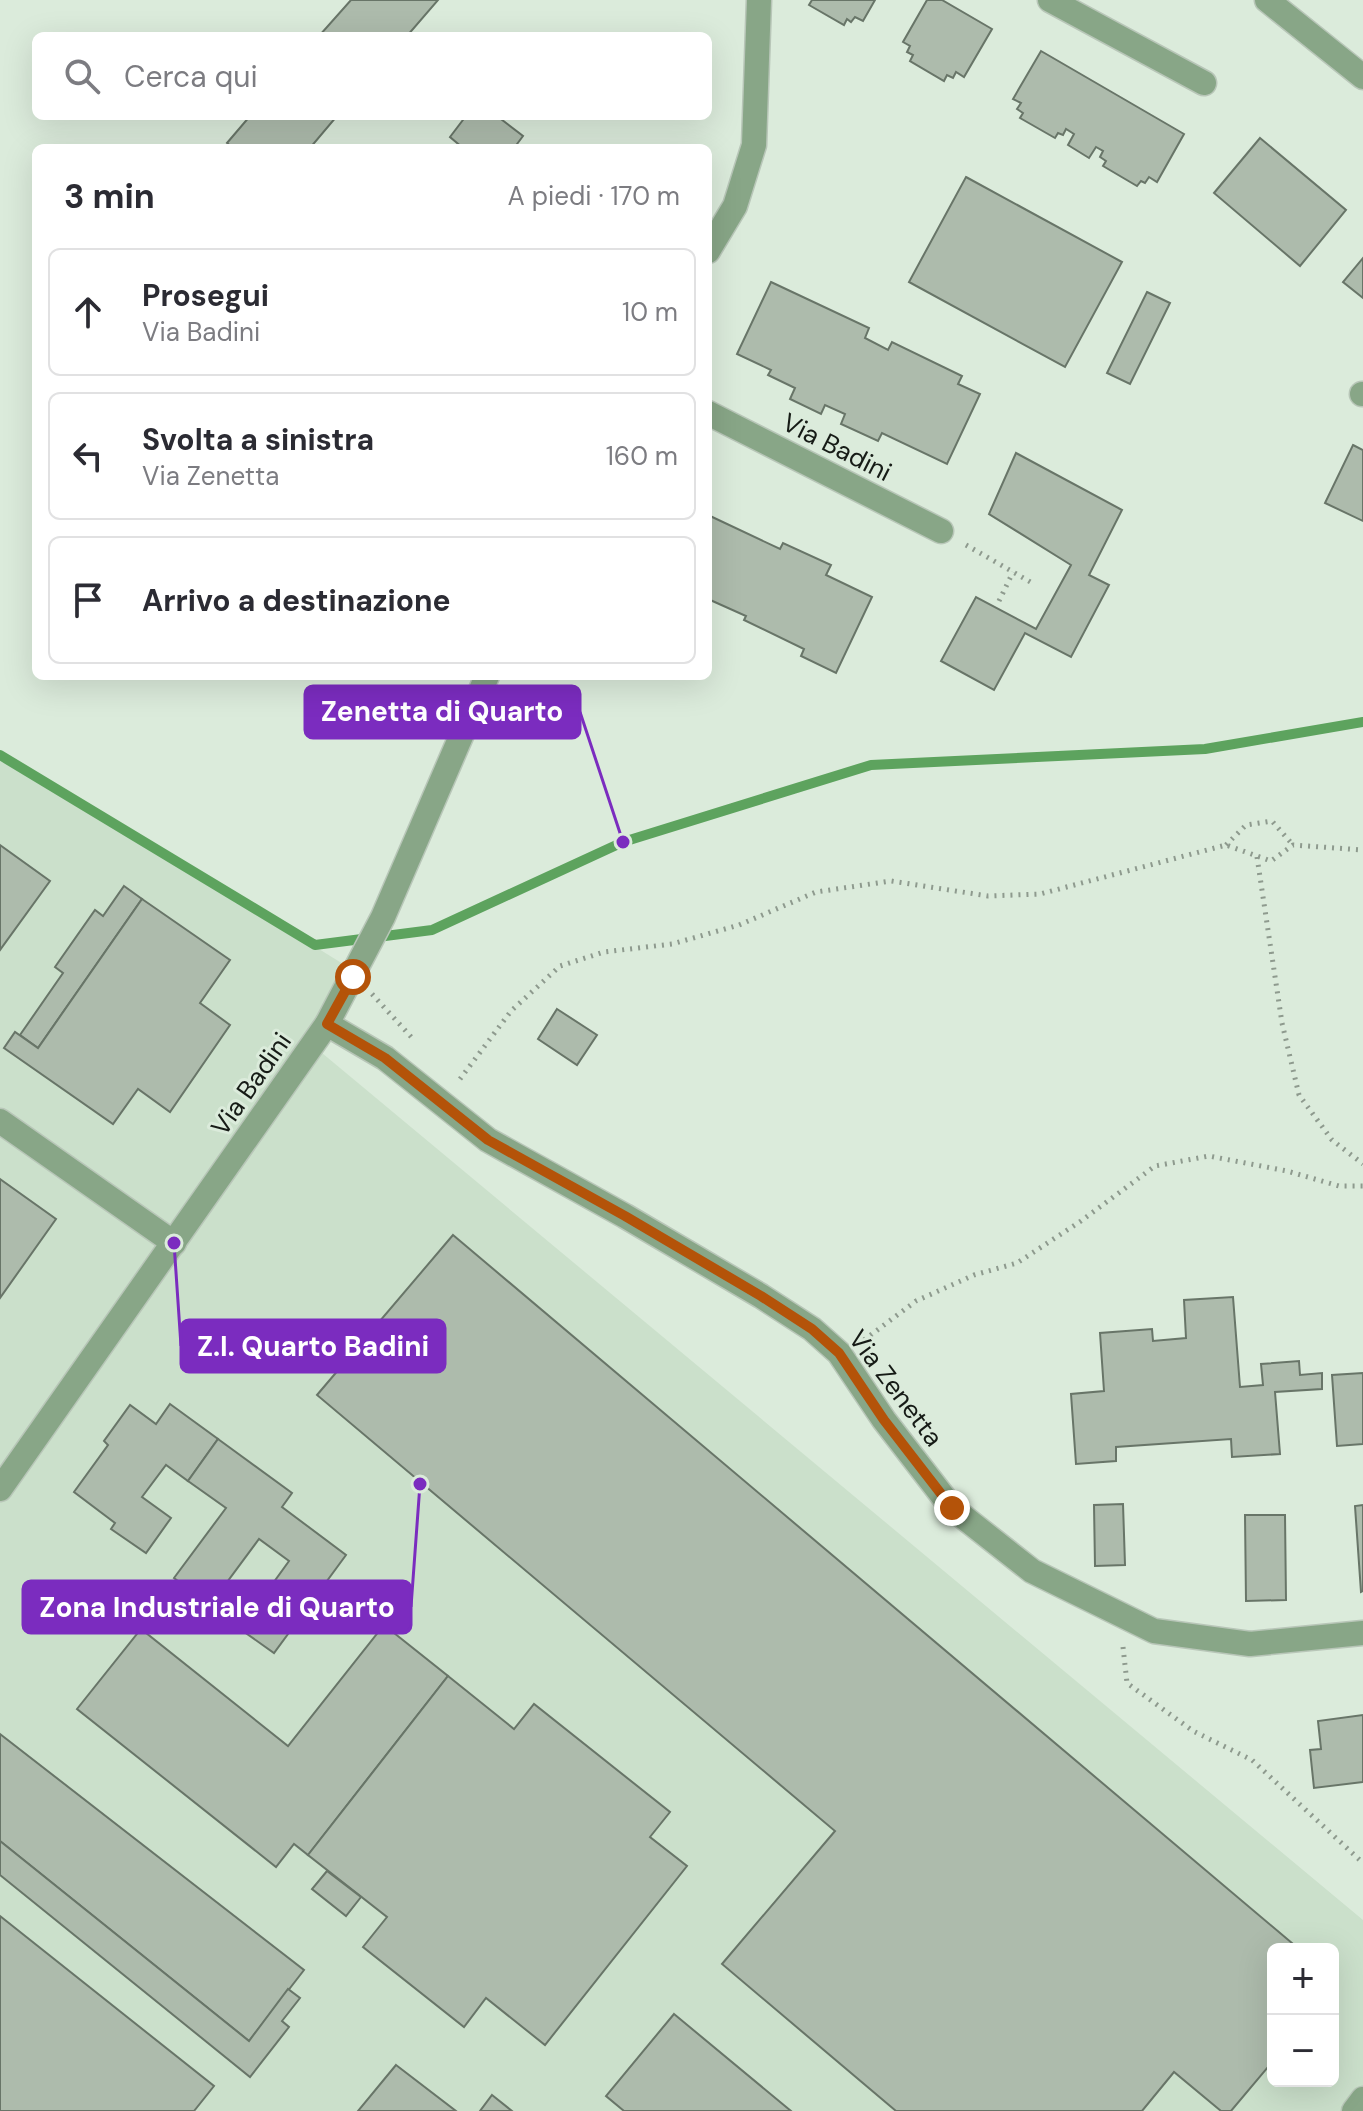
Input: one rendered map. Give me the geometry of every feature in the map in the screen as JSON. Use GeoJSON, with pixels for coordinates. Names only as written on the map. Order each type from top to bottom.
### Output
{"type":"FeatureCollection","features":[{"type":"Feature","properties":{"kind":"street"},"geometry":{"type":"LineString","coordinates":[[712,244],[735,206],[754,145],[759,0]]}},
{"type":"Feature","properties":{"kind":"street"},"geometry":{"type":"LineString","coordinates":[[1050,0],[1204,83]]}},
{"type":"Feature","properties":{"kind":"street"},"geometry":{"type":"LineString","coordinates":[[1272,1],[1363,77]]}},
{"type":"Feature","properties":{"kind":"street","name":"Via Badini"},"geometry":{"type":"LineString","coordinates":[[712,415],[941,531]]}},
{"type":"Feature","properties":{"kind":"street","name":"Via Badini"},"geometry":{"type":"LineString","coordinates":[[0,1489],[327,1024],[383,917],[485,680]]}},
{"type":"Feature","properties":{"kind":"street","name":"Via Zenetta"},"geometry":{"type":"LineString","coordinates":[[327,1024],[385,1058],[488,1140],[625,1216],[812,1329],[839,1353],[884,1420],[952,1508],[1032,1571],[1154,1631],[1250,1644],[1363,1633]]}},
{"type":"Feature","properties":{"kind":"street"},"geometry":{"type":"LineString","coordinates":[[0,1121],[174,1243]]}},
{"type":"Feature","properties":{"kind":"street"},"geometry":{"type":"LineString","coordinates":[[1354,2111],[1363,2099]]}},
{"type":"Feature","properties":{"kind":"path"},"geometry":{"type":"LineString","coordinates":[[941,531],[1034,584]]}},
{"type":"Feature","properties":{"kind":"path"},"geometry":{"type":"LineString","coordinates":[[999,601],[1013,572]]}},
{"type":"Feature","properties":{"kind":"path"},"geometry":{"type":"LineString","coordinates":[[460,1079],[511,1011],[560,966],[604,952],[672,944],[739,925],[816,892],[891,881],[988,896],[1040,894],[1226,845],[1246,825],[1272,821],[1293,845]]}},
{"type":"Feature","properties":{"kind":"path"},"geometry":{"type":"LineString","coordinates":[[1226,845],[1271,861],[1293,845],[1363,850]]}},
{"type":"Feature","properties":{"kind":"path"},"geometry":{"type":"LineString","coordinates":[[1257,857],[1282,1023],[1299,1095],[1332,1140],[1363,1164]]}},
{"type":"Feature","properties":{"kind":"path"},"geometry":{"type":"LineString","coordinates":[[863,1340],[916,1301],[974,1275],[1017,1263],[1081,1221],[1155,1166],[1209,1156],[1287,1171],[1339,1186],[1363,1186]]}},
{"type":"Feature","properties":{"kind":"path"},"geometry":{"type":"LineString","coordinates":[[1133,1620],[1122,1639],[1127,1683],[1193,1731],[1252,1760],[1363,1863]]}},
{"type":"Feature","properties":{"kind":"shaded area"},"geometry":{"type":"Polygon","coordinates":[[[0,752],[361,975],[316,1048],[1363,1920],[1363,2111],[0,2111],[0,752]]]}},
{"type":"Feature","properties":{"kind":"building"},"geometry":{"type":"Polygon","coordinates":[[[351,0],[438,0],[410,32],[323,32],[351,0]]]}},
{"type":"Feature","properties":{"kind":"building"},"geometry":{"type":"Polygon","coordinates":[[[812,0],[875,0],[863,21],[855,17],[851,22],[847,19],[844,25],[809,5],[812,0]]]}},
{"type":"Feature","properties":{"kind":"building"},"geometry":{"type":"Polygon","coordinates":[[[927,0],[942,0],[992,29],[964,77],[956,72],[953,78],[947,75],[944,81],[910,61],[913,55],[907,52],[910,46],[903,42],[927,0]]]}},
{"type":"Feature","properties":{"kind":"building"},"geometry":{"type":"Polygon","coordinates":[[[1041,51],[1184,134],[1157,182],[1149,177],[1137,186],[1103,166],[1106,161],[1100,157],[1103,151],[1096,147],[1089,158],[1068,145],[1074,134],[1066,129],[1063,135],[1058,133],[1055,138],[1020,118],[1023,113],[1017,109],[1021,103],[1013,99],[1041,51]]]}},
{"type":"Feature","properties":{"kind":"building"},"geometry":{"type":"Polygon","coordinates":[[[247,120],[334,120],[313,144],[227,143],[247,120]]]}},
{"type":"Feature","properties":{"kind":"building"},"geometry":{"type":"Polygon","coordinates":[[[463,120],[502,120],[523,136],[517,144],[458,144],[450,137],[463,120]]]}},
{"type":"Feature","properties":{"kind":"building"},"geometry":{"type":"Polygon","coordinates":[[[1260,138],[1346,210],[1300,266],[1214,193],[1260,138]]]}},
{"type":"Feature","properties":{"kind":"building"},"geometry":{"type":"Polygon","coordinates":[[[966,177],[1122,262],[1065,367],[909,282],[966,177]]]}},
{"type":"Feature","properties":{"kind":"building"},"geometry":{"type":"Polygon","coordinates":[[[1363,258],[1363,298],[1343,282],[1363,258]]]}},
{"type":"Feature","properties":{"kind":"building"},"geometry":{"type":"Polygon","coordinates":[[[771,282],[869,328],[865,338],[888,350],[892,342],[962,376],[958,384],[980,394],[947,464],[882,433],[878,441],[841,424],[845,414],[825,405],[821,414],[790,399],[795,388],[768,375],[771,370],[737,354],[771,282]]]}},
{"type":"Feature","properties":{"kind":"building"},"geometry":{"type":"Polygon","coordinates":[[[1147,292],[1170,303],[1130,384],[1107,373],[1147,292]]]}},
{"type":"Feature","properties":{"kind":"building"},"geometry":{"type":"Polygon","coordinates":[[[1353,445],[1363,450],[1363,521],[1325,503],[1353,445]]]}},
{"type":"Feature","properties":{"kind":"building"},"geometry":{"type":"Polygon","coordinates":[[[1016,453],[1122,510],[1089,575],[1109,585],[1071,657],[1025,633],[994,690],[941,661],[976,597],[1036,629],[1071,565],[989,514],[1016,453]]]}},
{"type":"Feature","properties":{"kind":"building"},"geometry":{"type":"Polygon","coordinates":[[[712,517],[780,549],[783,543],[831,565],[826,575],[872,597],[836,673],[801,656],[804,649],[744,620],[746,616],[712,601],[712,517]]]}},
{"type":"Feature","properties":{"kind":"building"},"geometry":{"type":"Polygon","coordinates":[[[0,845],[50,881],[0,950],[0,845]]]}},
{"type":"Feature","properties":{"kind":"building"},"geometry":{"type":"Polygon","coordinates":[[[124,886],[142,899],[38,1048],[20,1035],[63,973],[55,967],[95,910],[103,916],[124,886]]]}},
{"type":"Feature","properties":{"kind":"building"},"geometry":{"type":"Polygon","coordinates":[[[142,899],[230,960],[200,1003],[230,1025],[170,1112],[138,1089],[113,1124],[4,1048],[15,1032],[38,1048],[142,899]]]}},
{"type":"Feature","properties":{"kind":"building"},"geometry":{"type":"Polygon","coordinates":[[[557,1009],[597,1035],[577,1065],[538,1039],[557,1009]]]}},
{"type":"Feature","properties":{"kind":"building"},"geometry":{"type":"Polygon","coordinates":[[[0,1179],[56,1219],[0,1298],[0,1179]]]}},
{"type":"Feature","properties":{"kind":"building"},"geometry":{"type":"Polygon","coordinates":[[[453,1235],[1292,1943],[1267,1943],[1267,2068],[1231,2111],[1221,2111],[1174,2072],[1142,2111],[896,2111],[722,1964],[835,1831],[317,1395],[453,1235]]]}},
{"type":"Feature","properties":{"kind":"building"},"geometry":{"type":"Polygon","coordinates":[[[1233,1297],[1240,1387],[1263,1385],[1261,1364],[1299,1361],[1300,1375],[1322,1373],[1322,1389],[1275,1392],[1280,1454],[1232,1457],[1231,1439],[1116,1447],[1116,1461],[1076,1464],[1071,1394],[1104,1391],[1100,1333],[1152,1329],[1153,1341],[1186,1338],[1184,1300],[1233,1297]]]}},
{"type":"Feature","properties":{"kind":"building"},"geometry":{"type":"Polygon","coordinates":[[[1363,1373],[1363,1444],[1337,1446],[1332,1375],[1363,1373]]]}},
{"type":"Feature","properties":{"kind":"building"},"geometry":{"type":"Polygon","coordinates":[[[170,1404],[218,1439],[188,1481],[166,1465],[142,1497],[171,1518],[146,1553],[111,1529],[115,1523],[74,1492],[108,1445],[104,1441],[130,1405],[156,1424],[170,1404]]]}},
{"type":"Feature","properties":{"kind":"building"},"geometry":{"type":"Polygon","coordinates":[[[218,1439],[292,1493],[282,1507],[346,1555],[274,1653],[240,1629],[289,1561],[259,1539],[210,1605],[174,1578],[226,1508],[188,1481],[218,1439]]]}},
{"type":"Feature","properties":{"kind":"building"},"geometry":{"type":"Polygon","coordinates":[[[1123,1504],[1125,1565],[1095,1566],[1094,1505],[1123,1504]]]}},
{"type":"Feature","properties":{"kind":"building"},"geometry":{"type":"Polygon","coordinates":[[[1363,1505],[1363,1591],[1361,1592],[1355,1506],[1363,1505]]]}},
{"type":"Feature","properties":{"kind":"building"},"geometry":{"type":"Polygon","coordinates":[[[1245,1515],[1285,1515],[1286,1600],[1246,1601],[1245,1515]]]}},
{"type":"Feature","properties":{"kind":"building"},"geometry":{"type":"Polygon","coordinates":[[[384,1625],[448,1676],[308,1855],[294,1844],[276,1867],[77,1709],[141,1629],[288,1746],[384,1625]]]}},
{"type":"Feature","properties":{"kind":"building"},"geometry":{"type":"Polygon","coordinates":[[[448,1676],[514,1729],[534,1704],[670,1812],[650,1837],[687,1866],[545,2045],[486,1998],[464,2027],[363,1947],[387,1917],[308,1855],[448,1676]]]}},
{"type":"Feature","properties":{"kind":"building"},"geometry":{"type":"Polygon","coordinates":[[[1363,1715],[1363,1782],[1314,1788],[1310,1750],[1321,1749],[1318,1721],[1363,1715]]]}},
{"type":"Feature","properties":{"kind":"building"},"geometry":{"type":"Polygon","coordinates":[[[0,1734],[304,1970],[249,2041],[0,1841],[0,1734]]]}},
{"type":"Feature","properties":{"kind":"building"},"geometry":{"type":"Polygon","coordinates":[[[0,1841],[249,2041],[288,1989],[300,1998],[282,2021],[289,2027],[250,2077],[0,1875],[0,1841]]]}},
{"type":"Feature","properties":{"kind":"building"},"geometry":{"type":"Polygon","coordinates":[[[327,1871],[361,1897],[346,1916],[312,1889],[327,1871]]]}},
{"type":"Feature","properties":{"kind":"building"},"geometry":{"type":"Polygon","coordinates":[[[0,1916],[214,2086],[194,2111],[0,2111],[0,1916]]]}},
{"type":"Feature","properties":{"kind":"building"},"geometry":{"type":"Polygon","coordinates":[[[674,2014],[791,2111],[624,2111],[606,2096],[674,2014]]]}},
{"type":"Feature","properties":{"kind":"building"},"geometry":{"type":"Polygon","coordinates":[[[396,2065],[456,2111],[358,2111],[396,2065]]]}},
{"type":"Feature","properties":{"kind":"building"},"geometry":{"type":"Polygon","coordinates":[[[492,2095],[512,2111],[480,2111],[492,2095]]]}},
{"type":"Feature","properties":{"kind":"waterway"},"geometry":{"type":"LineString","coordinates":[[0,755],[315,945],[432,930],[623,842],[871,765],[1205,749],[1363,722]]}},
{"type":"Feature","properties":{"kind":"place","name":"Zenetta di Quarto"},"geometry":{"type":"Point","coordinates":[623,842]}},
{"type":"Feature","properties":{"kind":"place","name":"Z.I. Quarto Badini"},"geometry":{"type":"Point","coordinates":[174,1243]}},
{"type":"Feature","properties":{"kind":"place","name":"Zona Industriale di Quarto"},"geometry":{"type":"Point","coordinates":[420,1484]}},
{"type":"Feature","properties":{"kind":"route"},"geometry":{"type":"LineString","coordinates":[[353,977],[327,1024],[385,1058],[488,1140],[625,1216],[812,1329],[839,1353],[884,1420],[952,1508]]}}]}
